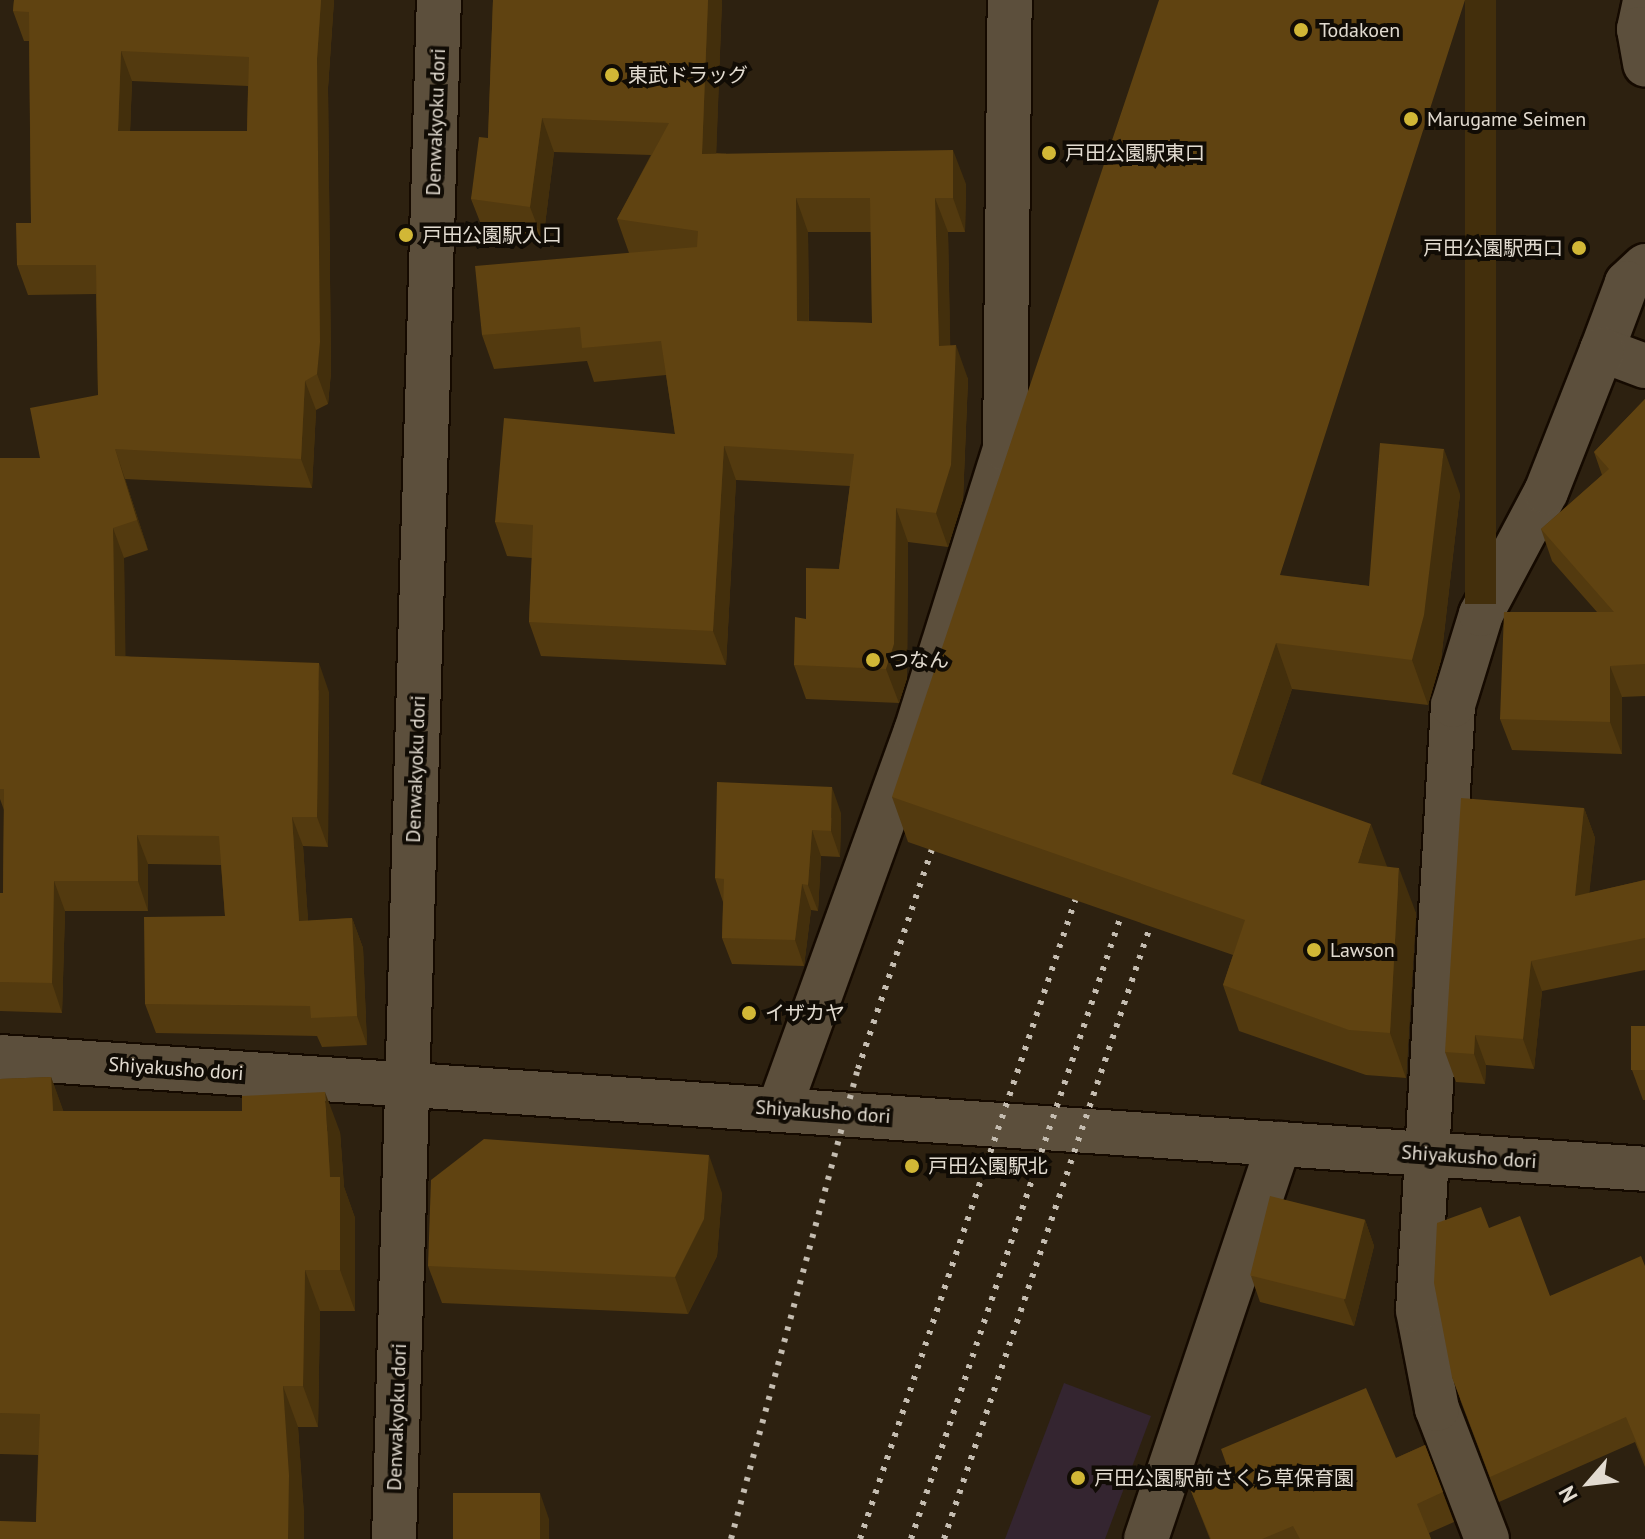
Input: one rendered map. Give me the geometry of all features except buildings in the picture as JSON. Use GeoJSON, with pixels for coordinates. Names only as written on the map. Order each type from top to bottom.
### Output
{"type":"FeatureCollection","features":[{"type":"Feature","properties":{"kind":"street","name":"Denwakyoku dori"},"geometry":{"type":"LineString","coordinates":[[394,1539],[439,0]]}},
{"type":"Feature","properties":{"kind":"street"},"geometry":{"type":"LineString","coordinates":[[779,1109],[916,731],[1005,449],[1010,0]]}},
{"type":"Feature","properties":{"kind":"street"},"geometry":{"type":"LineString","coordinates":[[1645,1],[1639,29],[1645,64]]}},
{"type":"Feature","properties":{"kind":"street"},"geometry":{"type":"LineString","coordinates":[[1487,1539],[1425,1358],[1417,1259],[1427,1154],[1453,705],[1481,614],[1546,492],[1627,283],[1645,266]]}},
{"type":"Feature","properties":{"kind":"street"},"geometry":{"type":"LineString","coordinates":[[1602,350],[1645,366]]}},
{"type":"Feature","properties":{"kind":"street","name":"Shiyakusho dori"},"geometry":{"type":"LineString","coordinates":[[0,1057],[1645,1169]]}},
{"type":"Feature","properties":{"kind":"street"},"geometry":{"type":"LineString","coordinates":[[1146,1539],[1279,1144]]}},
{"type":"Feature","properties":{"kind":"shaded area","name":"戸田公園駅前さくら草保育園"},"geometry":{"type":"Polygon","coordinates":[[[1064,1383],[1151,1416],[1105,1539],[1005,1539],[1064,1383]]]}},
{"type":"Feature","properties":{"kind":"railway"},"geometry":{"type":"LineString","coordinates":[[731,1539],[858,1069],[939,829]]}},
{"type":"Feature","properties":{"kind":"railway"},"geometry":{"type":"LineString","coordinates":[[860,1539],[1082,880]]}},
{"type":"Feature","properties":{"kind":"railway"},"geometry":{"type":"LineString","coordinates":[[911,1539],[1128,895]]}},
{"type":"Feature","properties":{"kind":"railway"},"geometry":{"type":"LineString","coordinates":[[944,1539],[1157,906]]}},
{"type":"Feature","properties":{"kind":"place","name":"Todakoen"},"geometry":{"type":"Point","coordinates":[1301,30]}},
{"type":"Feature","properties":{"kind":"place","name":"東武ドラッグ"},"geometry":{"type":"Point","coordinates":[612,75]}},
{"type":"Feature","properties":{"kind":"place","name":"Marugame Seimen"},"geometry":{"type":"Point","coordinates":[1411,119]}},
{"type":"Feature","properties":{"kind":"place","name":"戸田公園駅東口"},"geometry":{"type":"Point","coordinates":[1049,153]}},
{"type":"Feature","properties":{"kind":"place","name":"戸田公園駅入口"},"geometry":{"type":"Point","coordinates":[406,235]}},
{"type":"Feature","properties":{"kind":"place","name":"戸田公園駅西口"},"geometry":{"type":"Point","coordinates":[1579,248]}},
{"type":"Feature","properties":{"kind":"place","name":"つなん"},"geometry":{"type":"Point","coordinates":[873,660]}},
{"type":"Feature","properties":{"kind":"place","name":"Lawson"},"geometry":{"type":"Point","coordinates":[1314,950]}},
{"type":"Feature","properties":{"kind":"place","name":"イザカヤ"},"geometry":{"type":"Point","coordinates":[749,1013]}},
{"type":"Feature","properties":{"kind":"place","name":"戸田公園駅北"},"geometry":{"type":"Point","coordinates":[912,1166]}},
{"type":"Feature","properties":{"kind":"place","name":"戸田公園駅前さくら草保育園"},"geometry":{"type":"Point","coordinates":[1078,1478]}}]}
